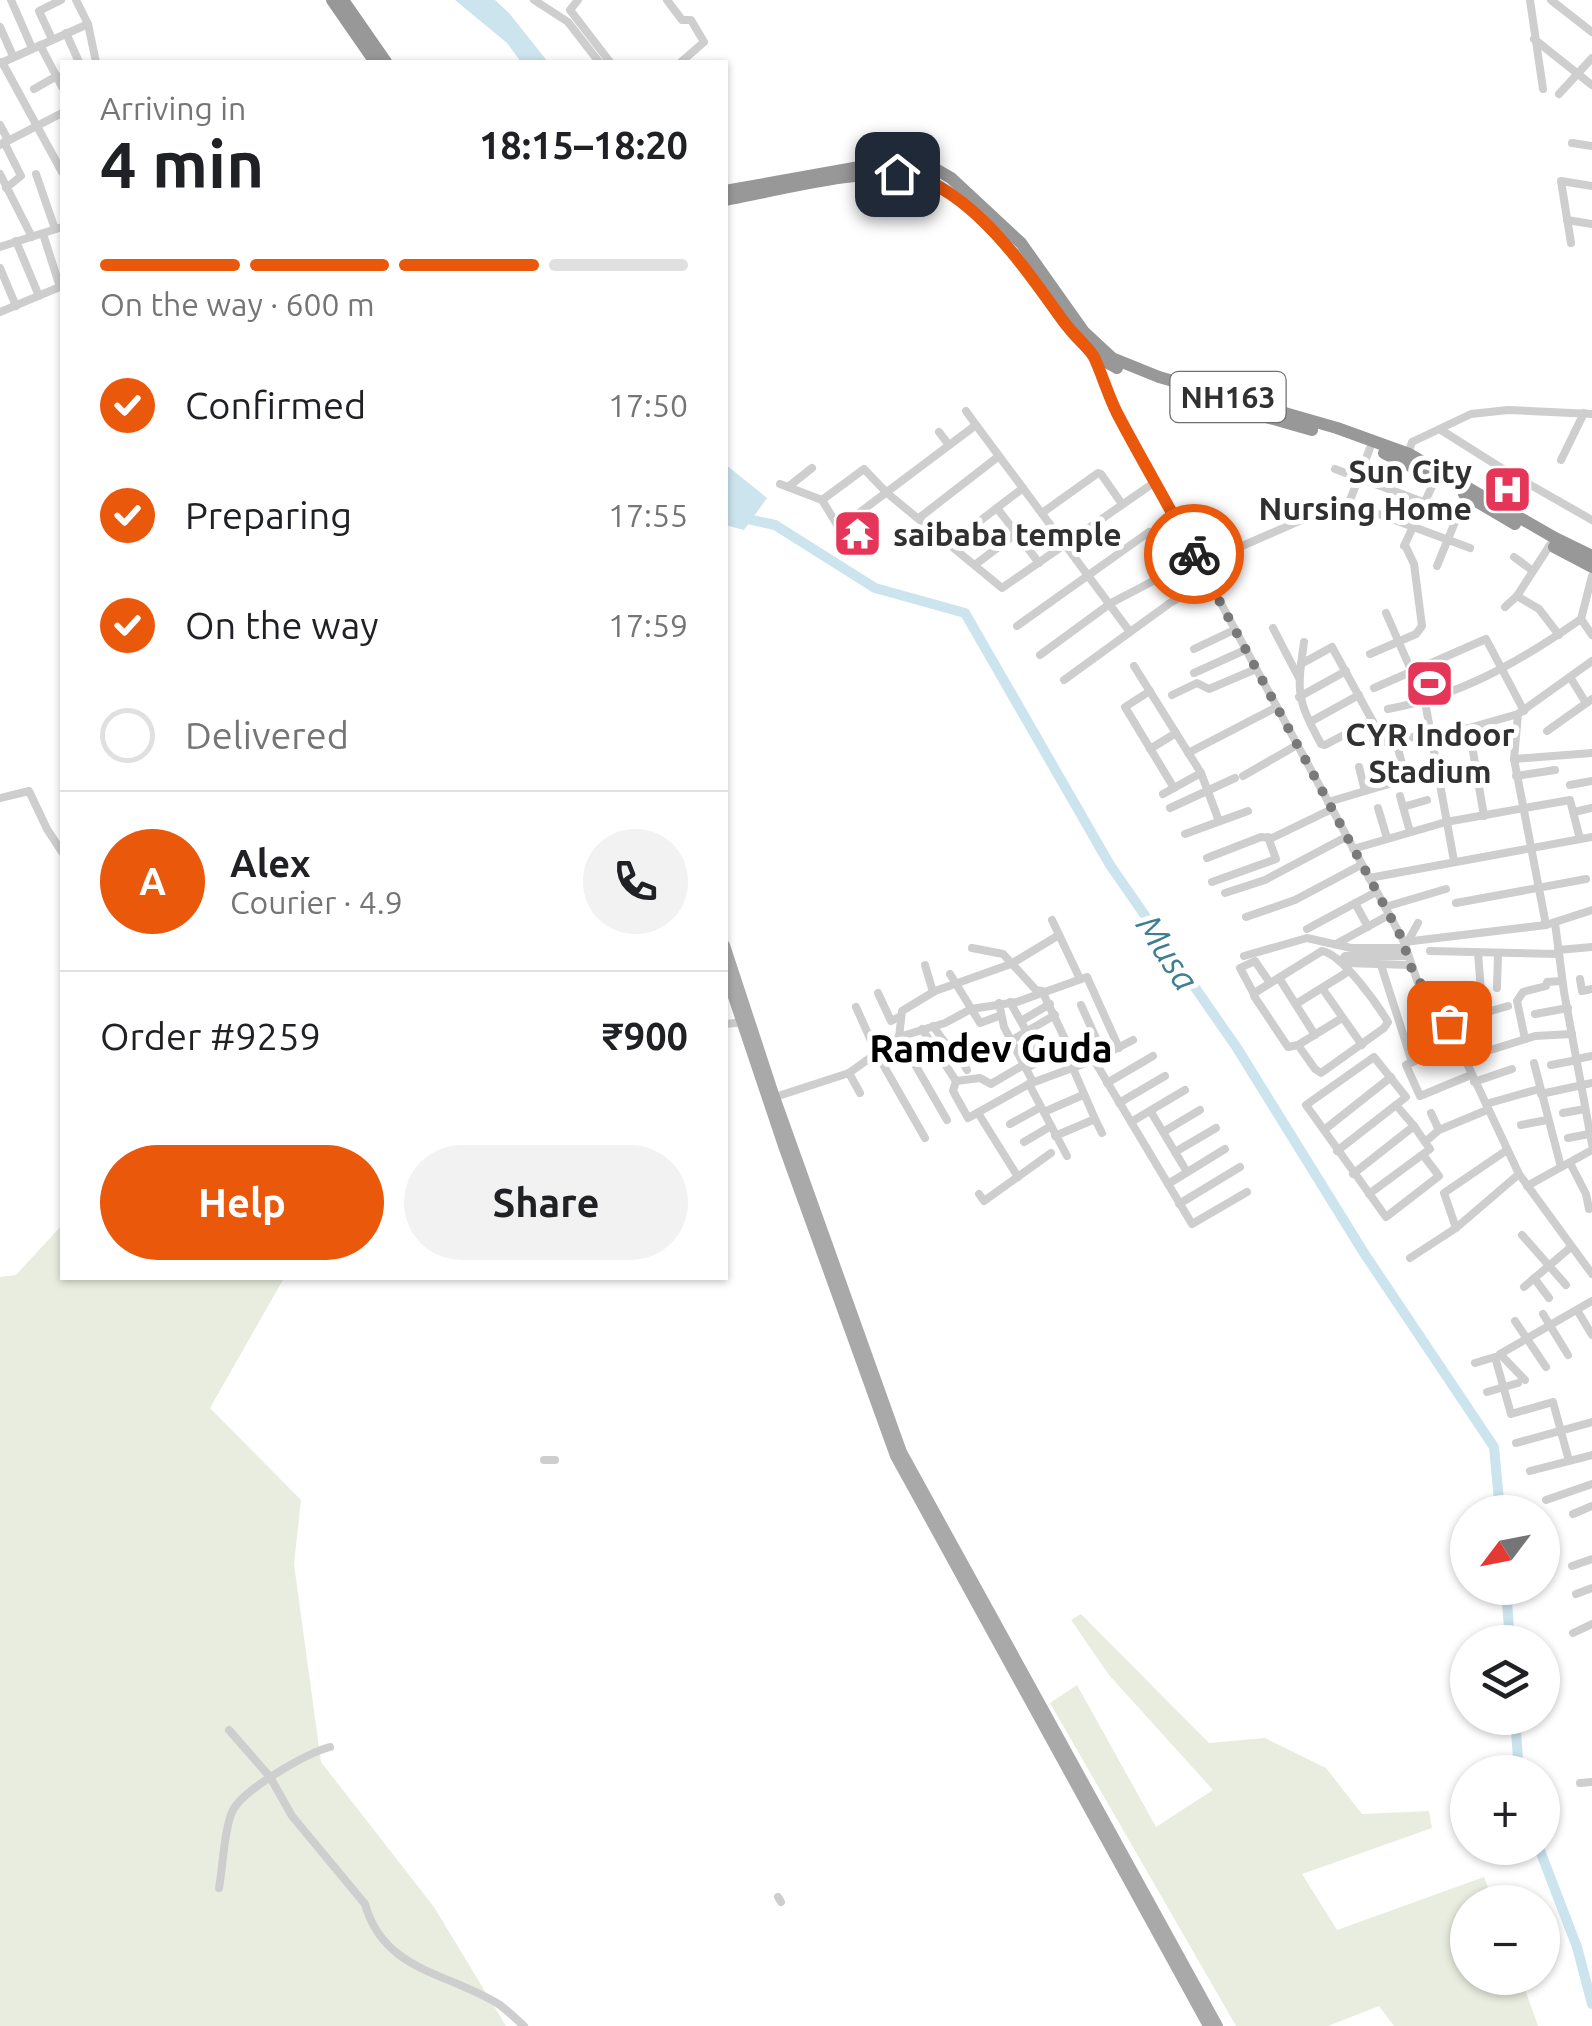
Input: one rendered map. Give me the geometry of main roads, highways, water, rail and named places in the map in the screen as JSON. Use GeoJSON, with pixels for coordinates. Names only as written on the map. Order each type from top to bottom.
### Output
{"type":"FeatureCollection","features":[{"type":"Feature","properties":{"kind":"highway"},"geometry":{"type":"LineString","coordinates":[[332,0],[373,60]]}},
{"type":"Feature","properties":{"kind":"highway"},"geometry":{"type":"LineString","coordinates":[[343,0],[385,60]]}},
{"type":"Feature","properties":{"kind":"highway","name":"NH163"},"geometry":{"type":"LineString","coordinates":[[728,190],[893,161],[932,167],[951,178],[1021,243],[1096,352],[1159,377],[1337,428],[1490,499],[1592,556]]}},
{"type":"Feature","properties":{"kind":"highway","name":"NH163"},"geometry":{"type":"LineString","coordinates":[[728,199],[871,174],[909,174],[928,181],[946,190],[1014,254],[1078,342],[1158,385],[1407,458],[1550,545],[1592,566]]}},
{"type":"Feature","properties":{"kind":"main road"},"geometry":{"type":"LineString","coordinates":[[728,956],[745,1022],[895,1456],[1208,2026]]}},
{"type":"Feature","properties":{"kind":"main road"},"geometry":{"type":"LineString","coordinates":[[728,980],[741,1007]]}},
{"type":"Feature","properties":{"kind":"main road"},"geometry":{"type":"LineString","coordinates":[[771,1098],[902,1452],[1218,2026]]}},
{"type":"Feature","properties":{"kind":"water"},"geometry":{"type":"Polygon","coordinates":[[[455,0],[495,0],[546,60],[520,60],[507,43],[455,0]]]}},
{"type":"Feature","properties":{"kind":"water"},"geometry":{"type":"Polygon","coordinates":[[[728,466],[767,498],[744,530],[728,526],[728,466]]]}},
{"type":"Feature","properties":{"kind":"waterway","name":"Musa"},"geometry":{"type":"LineString","coordinates":[[728,515],[775,525],[875,588],[965,613],[1110,865],[1237,1048],[1364,1253],[1494,1447],[1498,1495]]}},
{"type":"Feature","properties":{"kind":"waterway","name":"Musa"},"geometry":{"type":"LineString","coordinates":[[1507,1605],[1509,1625]]}},
{"type":"Feature","properties":{"kind":"waterway","name":"Musa"},"geometry":{"type":"LineString","coordinates":[[1516,1735],[1518,1755]]}},
{"type":"Feature","properties":{"kind":"waterway","name":"Musa"},"geometry":{"type":"LineString","coordinates":[[1546,1865],[1577,1947],[1592,2004]]}},
{"type":"Feature","properties":{"kind":"place","name":"Sun City Nursing Home"},"geometry":{"type":"Point","coordinates":[1507,489]}},
{"type":"Feature","properties":{"kind":"place","name":"saibaba temple"},"geometry":{"type":"Point","coordinates":[858,534]}},
{"type":"Feature","properties":{"kind":"place","name":"CYR Indoor Stadium"},"geometry":{"type":"Point","coordinates":[1430,684]}},
{"type":"Feature","properties":{"kind":"district","name":"Ramdev Guda"},"geometry":{"type":"Point","coordinates":[991,1048]}}]}
